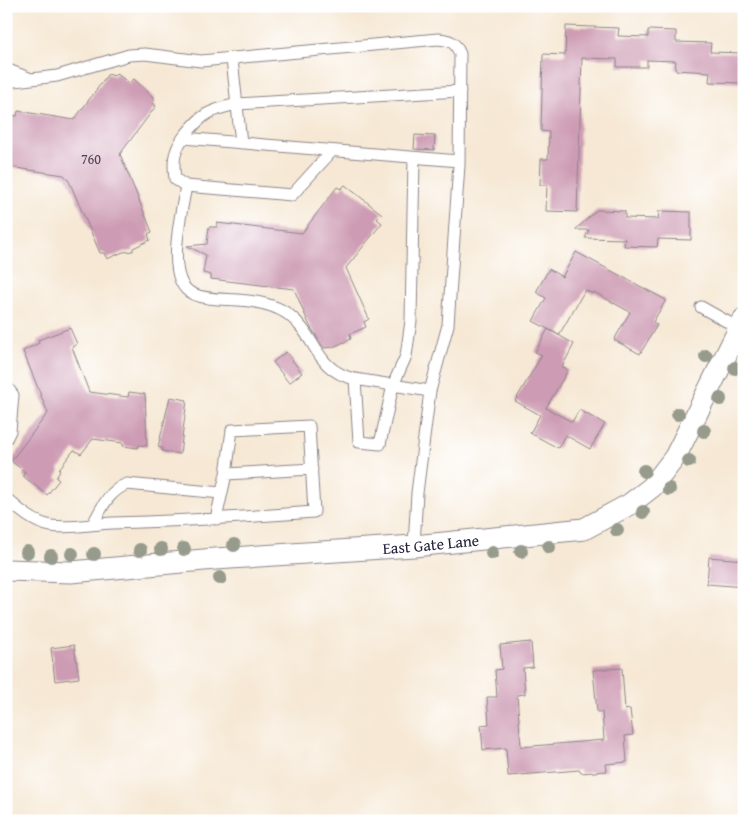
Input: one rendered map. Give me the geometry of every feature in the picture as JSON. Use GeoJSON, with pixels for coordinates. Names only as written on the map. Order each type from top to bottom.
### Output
{"type":"FeatureCollection","features":[{"type":"Feature","properties":{"kind":"street","name":"East Gate Lane"},"geometry":{"type":"LineString","coordinates":[[6,570],[71,572],[215,559],[414,546],[584,529],[630,504],[652,488],[675,457],[742,326]]}},
{"type":"Feature","properties":{"kind":"lane"},"geometry":{"type":"LineString","coordinates":[[6,82],[76,72],[129,55],[146,54],[201,61],[449,40],[456,44],[460,54],[459,161],[448,325],[430,392],[417,493],[414,546]]}},
{"type":"Feature","properties":{"kind":"lane"},"geometry":{"type":"LineString","coordinates":[[232,59],[241,143]]}},
{"type":"Feature","properties":{"kind":"lane"},"geometry":{"type":"LineString","coordinates":[[6,69],[31,78]]}},
{"type":"Feature","properties":{"kind":"lane"},"geometry":{"type":"LineString","coordinates":[[332,151],[292,195],[186,186],[175,180],[172,162],[176,149],[184,138],[195,123],[210,110],[237,104],[460,91]]}},
{"type":"Feature","properties":{"kind":"lane"},"geometry":{"type":"LineString","coordinates":[[184,138],[459,161]]}},
{"type":"Feature","properties":{"kind":"lane"},"geometry":{"type":"LineString","coordinates":[[355,379],[359,442],[380,444],[393,385],[406,356],[411,321],[414,158]]}},
{"type":"Feature","properties":{"kind":"lane"},"geometry":{"type":"LineString","coordinates":[[186,186],[176,254],[178,276],[184,287],[192,294],[210,299],[254,301],[288,314],[298,324],[326,364],[339,375],[430,392]]}},
{"type":"Feature","properties":{"kind":"lane"},"geometry":{"type":"LineString","coordinates":[[700,307],[742,326]]}},
{"type":"Feature","properties":{"kind":"lane"},"geometry":{"type":"LineString","coordinates":[[6,386],[13,395],[10,431],[6,439]]}},
{"type":"Feature","properties":{"kind":"lane"},"geometry":{"type":"LineString","coordinates":[[6,498],[37,522],[53,526],[70,527],[93,524],[216,519],[314,512],[309,426],[232,430],[226,474],[216,519]]}},
{"type":"Feature","properties":{"kind":"lane"},"geometry":{"type":"LineString","coordinates":[[226,474],[312,469]]}},
{"type":"Feature","properties":{"kind":"lane"},"geometry":{"type":"LineString","coordinates":[[93,524],[107,498],[117,488],[127,484],[221,493]]}},
{"type":"Feature","properties":{"kind":"building"},"geometry":{"type":"Polygon","coordinates":[[[566,26],[619,28],[618,36],[648,37],[648,30],[676,31],[676,42],[711,43],[710,52],[744,53],[744,83],[709,82],[710,72],[675,70],[676,61],[647,60],[647,67],[617,67],[617,59],[582,58],[577,212],[546,211],[547,185],[540,185],[541,159],[548,159],[549,132],[541,131],[543,54],[565,55],[566,26]]]}},
{"type":"Feature","properties":{"kind":"building"},"geometry":{"type":"Polygon","coordinates":[[[116,73],[129,83],[134,79],[155,99],[152,103],[156,106],[120,154],[152,232],[148,234],[150,240],[133,248],[133,251],[123,252],[107,259],[104,253],[100,253],[69,181],[64,175],[9,167],[9,163],[6,162],[6,135],[10,115],[17,116],[18,111],[74,120],[108,74],[114,76],[116,73]]]}},
{"type":"Feature","properties":{"kind":"building"},"geometry":{"type":"Polygon","coordinates":[[[415,135],[435,136],[434,150],[414,149],[415,135]]]}},
{"type":"Feature","properties":{"kind":"building"},"geometry":{"type":"Polygon","coordinates":[[[345,185],[382,214],[377,219],[382,223],[346,268],[369,319],[364,322],[366,327],[350,334],[351,339],[333,347],[324,348],[321,344],[309,324],[294,289],[211,279],[211,275],[203,273],[206,255],[187,246],[207,244],[209,227],[217,227],[217,223],[302,233],[337,187],[341,189],[345,185]]]}},
{"type":"Feature","properties":{"kind":"building"},"geometry":{"type":"Polygon","coordinates":[[[597,210],[625,211],[625,218],[658,219],[659,211],[691,212],[691,240],[658,239],[657,247],[624,246],[625,239],[585,238],[589,230],[575,230],[597,210]]]}},
{"type":"Feature","properties":{"kind":"building"},"geometry":{"type":"Polygon","coordinates":[[[576,252],[666,300],[653,322],[657,325],[640,354],[614,340],[630,312],[594,292],[593,294],[585,290],[559,335],[533,321],[546,298],[536,292],[549,269],[562,277],[576,252]]]}},
{"type":"Feature","properties":{"kind":"building"},"geometry":{"type":"Polygon","coordinates":[[[70,328],[77,344],[72,347],[89,392],[128,397],[129,392],[145,394],[147,446],[139,445],[138,448],[123,446],[123,443],[93,439],[81,454],[74,450],[59,469],[60,471],[56,478],[59,480],[47,495],[23,476],[25,472],[11,461],[48,413],[23,351],[39,343],[38,340],[70,328]]]}},
{"type":"Feature","properties":{"kind":"building"},"geometry":{"type":"Polygon","coordinates":[[[548,329],[574,344],[562,367],[568,370],[546,408],[572,422],[579,410],[605,424],[590,449],[565,435],[558,448],[530,433],[540,415],[515,401],[542,355],[535,352],[548,329]]]}},
{"type":"Feature","properties":{"kind":"building"},"geometry":{"type":"Polygon","coordinates":[[[286,352],[302,373],[289,383],[273,362],[286,352]]]}},
{"type":"Feature","properties":{"kind":"building"},"geometry":{"type":"Polygon","coordinates":[[[170,397],[187,400],[180,454],[162,451],[162,448],[158,447],[170,397]]]}},
{"type":"Feature","properties":{"kind":"building"},"geometry":{"type":"Polygon","coordinates":[[[709,557],[744,560],[744,587],[707,584],[709,557]]]}},
{"type":"Feature","properties":{"kind":"building"},"geometry":{"type":"Polygon","coordinates":[[[531,642],[533,667],[523,668],[525,694],[517,695],[521,747],[604,740],[602,712],[597,712],[593,670],[622,668],[625,710],[630,709],[633,735],[625,736],[627,762],[606,764],[607,771],[581,773],[579,770],[508,776],[506,748],[483,750],[481,725],[489,724],[487,697],[497,697],[495,670],[502,669],[500,645],[531,642]]]}},
{"type":"Feature","properties":{"kind":"building"},"geometry":{"type":"Polygon","coordinates":[[[74,645],[79,678],[55,681],[51,648],[74,645]]]}}]}
